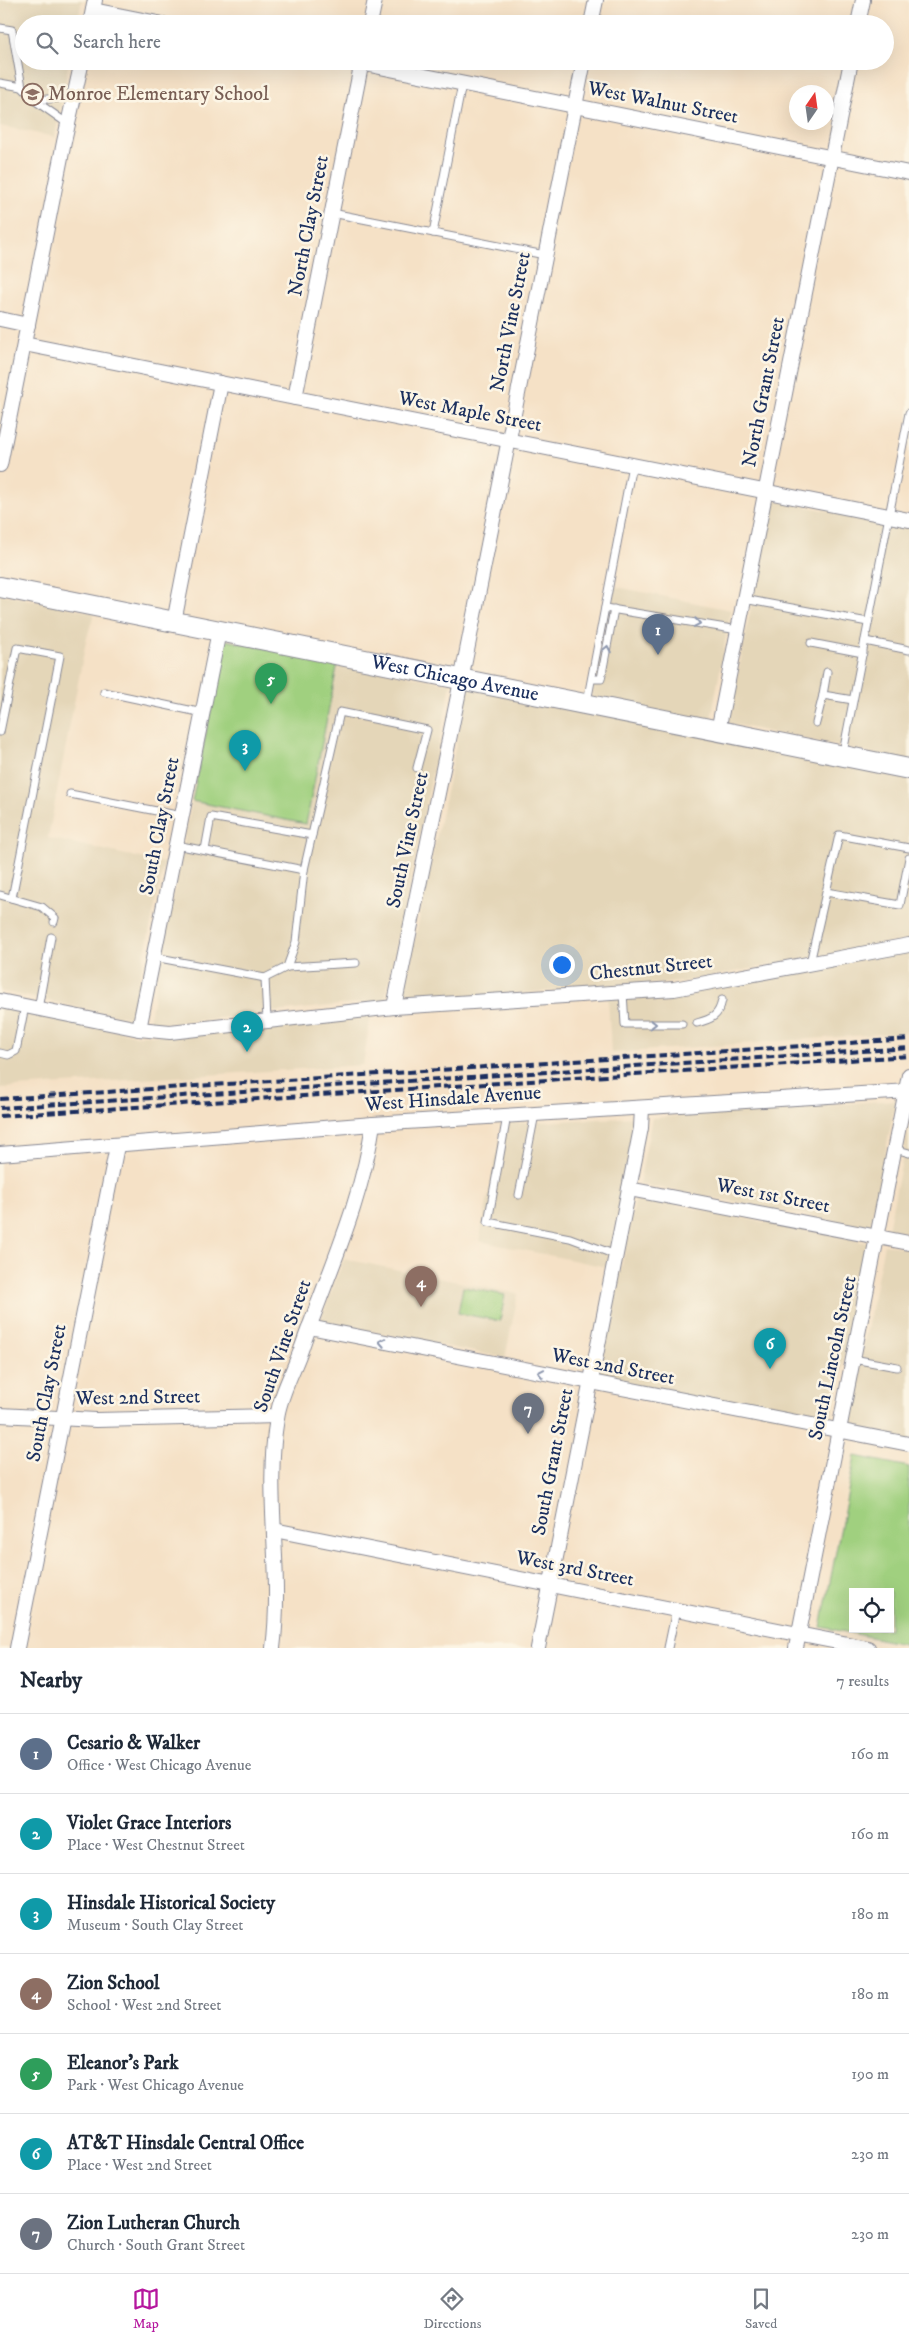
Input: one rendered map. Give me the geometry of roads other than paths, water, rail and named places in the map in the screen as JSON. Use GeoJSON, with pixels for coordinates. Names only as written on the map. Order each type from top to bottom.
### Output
{"type":"FeatureCollection","features":[{"type":"Feature","properties":{"kind":"main road","name":"West Chicago Avenue"},"geometry":{"type":"LineString","coordinates":[[0,588],[909,769]]}},
{"type":"Feature","properties":{"kind":"street"},"geometry":{"type":"LineString","coordinates":[[372,15],[374,0]]}},
{"type":"Feature","properties":{"kind":"street"},"geometry":{"type":"LineString","coordinates":[[593,15],[596,0]]}},
{"type":"Feature","properties":{"kind":"street"},"geometry":{"type":"LineString","coordinates":[[860,15],[863,0]]}},
{"type":"Feature","properties":{"kind":"street"},"geometry":{"type":"LineString","coordinates":[[93,11],[115,15]]}},
{"type":"Feature","properties":{"kind":"street"},"geometry":{"type":"LineString","coordinates":[[0,465],[80,70]]}},
{"type":"Feature","properties":{"kind":"street","name":"North Clay Street"},"geometry":{"type":"LineString","coordinates":[[295,398],[332,213],[357,70]]}},
{"type":"Feature","properties":{"kind":"street","name":"West Walnut Street"},"geometry":{"type":"LineString","coordinates":[[396,70],[909,173]]}},
{"type":"Feature","properties":{"kind":"street","name":"North Vine Street"},"geometry":{"type":"LineString","coordinates":[[460,680],[582,70]]}},
{"type":"Feature","properties":{"kind":"street","name":"North Grant Street"},"geometry":{"type":"LineString","coordinates":[[718,731],[849,70]]}},
{"type":"Feature","properties":{"kind":"street"},"geometry":{"type":"LineString","coordinates":[[0,319],[28,325]]}},
{"type":"Feature","properties":{"kind":"street","name":"West Maple Street"},"geometry":{"type":"LineString","coordinates":[[24,344],[909,520]]}},
{"type":"Feature","properties":{"kind":"street"},"geometry":{"type":"LineString","coordinates":[[174,622],[221,383]]}},
{"type":"Feature","properties":{"kind":"street","name":"South Clay Street"},"geometry":{"type":"LineString","coordinates":[[139,1030],[219,631]]}},
{"type":"Feature","properties":{"kind":"street","name":"South Vine Street"},"geometry":{"type":"LineString","coordinates":[[394,1007],[460,680]]}},
{"type":"Feature","properties":{"kind":"street","name":"Chestnut Street"},"geometry":{"type":"LineString","coordinates":[[0,1001],[139,1030],[170,1032],[394,1007],[674,989],[909,945]]}},
{"type":"Feature","properties":{"kind":"street","name":"South Lincoln Street"},"geometry":{"type":"LineString","coordinates":[[796,1648],[909,1075]]}},
{"type":"Feature","properties":{"kind":"street","name":"West Hinsdale Avenue"},"geometry":{"type":"LineString","coordinates":[[0,1154],[373,1124],[907,1091]]}},
{"type":"Feature","properties":{"kind":"street","name":"South Grant Street"},"geometry":{"type":"LineString","coordinates":[[538,1648],[641,1128],[642,1108]]}},
{"type":"Feature","properties":{"kind":"street","name":"South Vine Street"},"geometry":{"type":"LineString","coordinates":[[273,1648],[277,1589],[272,1475],[277,1416],[349,1223],[370,1146],[373,1124]]}},
{"type":"Feature","properties":{"kind":"street","name":"South Clay Street"},"geometry":{"type":"LineString","coordinates":[[17,1648],[117,1146]]}},
{"type":"Feature","properties":{"kind":"street","name":"West 1st Street"},"geometry":{"type":"LineString","coordinates":[[629,1190],[909,1243]]}},
{"type":"Feature","properties":{"kind":"street","name":"West 2nd Street"},"geometry":{"type":"LineString","coordinates":[[309,1327],[909,1444]]}},
{"type":"Feature","properties":{"kind":"street","name":"West 2nd Street"},"geometry":{"type":"LineString","coordinates":[[0,1415],[138,1420],[217,1416],[277,1416]]}},
{"type":"Feature","properties":{"kind":"street","name":"West 3rd Street"},"geometry":{"type":"LineString","coordinates":[[274,1530],[868,1648]]}},
{"type":"Feature","properties":{"kind":"lane"},"geometry":{"type":"LineString","coordinates":[[0,28],[12,30],[15,47]]}},
{"type":"Feature","properties":{"kind":"lane"},"geometry":{"type":"LineString","coordinates":[[19,70],[22,87],[34,100],[68,124]]}},
{"type":"Feature","properties":{"kind":"lane"},"geometry":{"type":"LineString","coordinates":[[0,83],[22,87]]}},
{"type":"Feature","properties":{"kind":"lane"},"geometry":{"type":"LineString","coordinates":[[432,233],[462,84]]}},
{"type":"Feature","properties":{"kind":"lane"},"geometry":{"type":"LineString","coordinates":[[34,100],[74,97]]}},
{"type":"Feature","properties":{"kind":"lane"},"geometry":{"type":"LineString","coordinates":[[332,213],[545,256]]}},
{"type":"Feature","properties":{"kind":"lane"},"geometry":{"type":"LineString","coordinates":[[843,756],[909,413]]}},
{"type":"Feature","properties":{"kind":"lane"},"geometry":{"type":"LineString","coordinates":[[587,705],[632,465]]}},
{"type":"Feature","properties":{"kind":"lane"},"geometry":{"type":"LineString","coordinates":[[744,600],[868,622]]}},
{"type":"Feature","properties":{"kind":"lane"},"geometry":{"type":"LineString","coordinates":[[605,608],[738,630]]}},
{"type":"Feature","properties":{"kind":"lane"},"geometry":{"type":"LineString","coordinates":[[592,679],[601,679],[614,609]]}},
{"type":"Feature","properties":{"kind":"lane"},"geometry":{"type":"LineString","coordinates":[[865,641],[909,650]]}},
{"type":"Feature","properties":{"kind":"lane"},"geometry":{"type":"LineString","coordinates":[[811,643],[862,653]]}},
{"type":"Feature","properties":{"kind":"lane"},"geometry":{"type":"LineString","coordinates":[[0,732],[17,648],[60,656],[12,898]]}},
{"type":"Feature","properties":{"kind":"lane"},"geometry":{"type":"LineString","coordinates":[[816,723],[827,672]]}},
{"type":"Feature","properties":{"kind":"lane"},"geometry":{"type":"LineString","coordinates":[[104,692],[203,713]]}},
{"type":"Feature","properties":{"kind":"lane"},"geometry":{"type":"LineString","coordinates":[[823,695],[854,700]]}},
{"type":"Feature","properties":{"kind":"lane"},"geometry":{"type":"LineString","coordinates":[[287,967],[296,942],[304,870],[340,712],[426,730],[417,768]]}},
{"type":"Feature","properties":{"kind":"lane"},"geometry":{"type":"LineString","coordinates":[[70,794],[182,816]]}},
{"type":"Feature","properties":{"kind":"lane"},"geometry":{"type":"LineString","coordinates":[[205,850],[211,817],[312,835]]}},
{"type":"Feature","properties":{"kind":"lane"},"geometry":{"type":"LineString","coordinates":[[810,963],[839,835],[909,848]]}},
{"type":"Feature","properties":{"kind":"lane"},"geometry":{"type":"LineString","coordinates":[[176,844],[304,870]]}},
{"type":"Feature","properties":{"kind":"lane"},"geometry":{"type":"LineString","coordinates":[[826,892],[900,905],[909,858]]}},
{"type":"Feature","properties":{"kind":"lane"},"geometry":{"type":"LineString","coordinates":[[0,895],[42,907],[54,918],[54,922]]}},
{"type":"Feature","properties":{"kind":"lane"},"geometry":{"type":"LineString","coordinates":[[0,1053],[8,1055],[16,1051],[32,1008],[51,938]]}},
{"type":"Feature","properties":{"kind":"lane"},"geometry":{"type":"LineString","coordinates":[[154,957],[265,978],[287,967],[356,964]]}},
{"type":"Feature","properties":{"kind":"lane"},"geometry":{"type":"LineString","coordinates":[[265,978],[267,1021]]}},
{"type":"Feature","properties":{"kind":"lane"},"geometry":{"type":"LineString","coordinates":[[623,993],[625,1024],[682,1024]]}},
{"type":"Feature","properties":{"kind":"lane"},"geometry":{"type":"LineString","coordinates":[[697,1023],[710,1020],[716,1016],[720,1010],[722,1000]]}},
{"type":"Feature","properties":{"kind":"lane"},"geometry":{"type":"LineString","coordinates":[[518,1195],[535,1114]]}},
{"type":"Feature","properties":{"kind":"lane"},"geometry":{"type":"LineString","coordinates":[[507,1116],[488,1222],[570,1238],[616,1255]]}},
{"type":"Feature","properties":{"kind":"lane"},"geometry":{"type":"LineString","coordinates":[[895,1150],[909,1152]]}},
{"type":"Feature","properties":{"kind":"lane"},"geometry":{"type":"LineString","coordinates":[[853,1359],[897,1367]]}},
{"type":"Feature","properties":{"kind":"lane"},"geometry":{"type":"LineString","coordinates":[[668,1648],[676,1610]]}},
{"type":"Feature","properties":{"kind":"railway"},"geometry":{"type":"LineString","coordinates":[[0,1099],[909,1039]]}},
{"type":"Feature","properties":{"kind":"railway"},"geometry":{"type":"LineString","coordinates":[[0,1108],[909,1048]]}},
{"type":"Feature","properties":{"kind":"railway"},"geometry":{"type":"LineString","coordinates":[[0,1116],[909,1056]]}},
{"type":"Feature","properties":{"kind":"place","name":"Monroe Elementary School"},"geometry":{"type":"Point","coordinates":[32,94]}},
{"type":"Feature","properties":{"kind":"place","name":"Cesario & Walker"},"geometry":{"type":"Point","coordinates":[658,655]}},
{"type":"Feature","properties":{"kind":"place","name":"Eleanor's Park"},"geometry":{"type":"Point","coordinates":[271,704]}},
{"type":"Feature","properties":{"kind":"place","name":"Hinsdale Historical Society"},"geometry":{"type":"Point","coordinates":[245,771]}},
{"type":"Feature","properties":{"kind":"place","name":"Violet Grace Interiors"},"geometry":{"type":"Point","coordinates":[247,1052]}},
{"type":"Feature","properties":{"kind":"place","name":"Zion School"},"geometry":{"type":"Point","coordinates":[421,1307]}},
{"type":"Feature","properties":{"kind":"place","name":"AT&T Hinsdale Central Office"},"geometry":{"type":"Point","coordinates":[770,1369]}},
{"type":"Feature","properties":{"kind":"place","name":"Zion Lutheran Church"},"geometry":{"type":"Point","coordinates":[528,1434]}}]}
